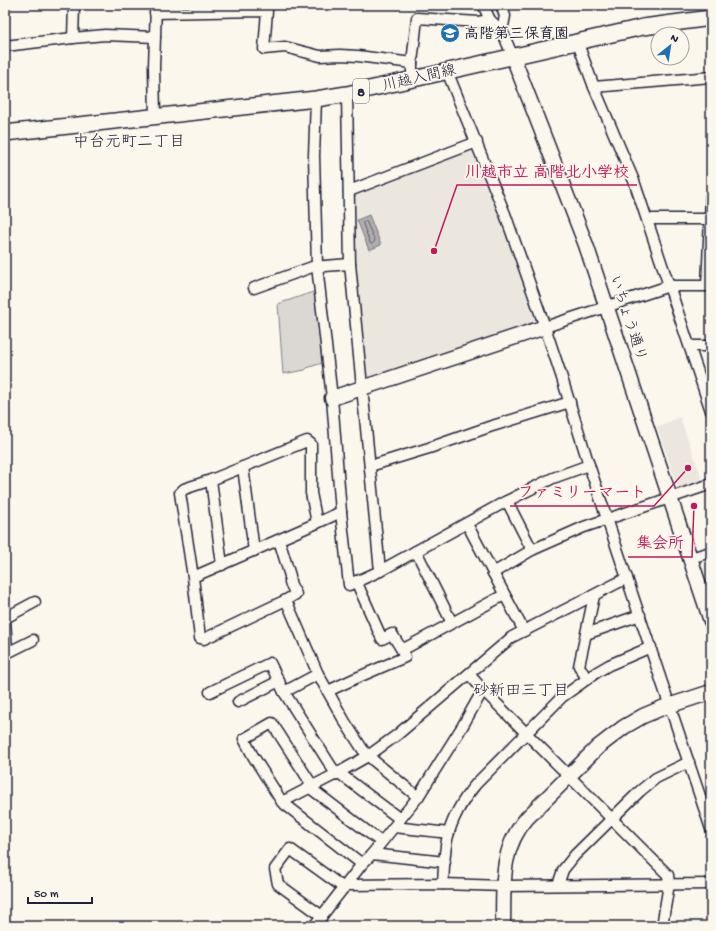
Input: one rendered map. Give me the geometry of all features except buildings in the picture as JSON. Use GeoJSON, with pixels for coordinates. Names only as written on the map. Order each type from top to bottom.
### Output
{"type":"FeatureCollection","features":[{"type":"Feature","properties":{"kind":"main road","name":"川越入間線"},"geometry":{"type":"LineString","coordinates":[[5,133],[316,99],[347,94],[643,27],[711,18]]}},
{"type":"Feature","properties":{"kind":"street"},"geometry":{"type":"LineString","coordinates":[[73,38],[74,5]]}},
{"type":"Feature","properties":{"kind":"street"},"geometry":{"type":"LineString","coordinates":[[412,79],[412,63],[417,18],[478,22],[490,20],[485,9],[486,5]]}},
{"type":"Feature","properties":{"kind":"street","name":"いちょう通り"},"geometry":{"type":"LineString","coordinates":[[501,5],[505,16],[502,30],[584,238],[711,620]]}},
{"type":"Feature","properties":{"kind":"street"},"geometry":{"type":"LineString","coordinates":[[156,116],[154,66],[156,9],[267,11],[264,49],[285,47],[320,56],[358,56],[412,63]]}},
{"type":"Feature","properties":{"kind":"street","name":"いちょう通り"},"geometry":{"type":"LineString","coordinates":[[490,20],[496,27],[502,30]]}},
{"type":"Feature","properties":{"kind":"street"},"geometry":{"type":"LineString","coordinates":[[5,46],[105,36],[155,37]]}},
{"type":"Feature","properties":{"kind":"street"},"geometry":{"type":"LineString","coordinates":[[577,41],[594,87],[634,181],[710,406]]}},
{"type":"Feature","properties":{"kind":"street"},"geometry":{"type":"LineString","coordinates":[[447,71],[507,221],[545,327],[589,465],[711,829]]}},
{"type":"Feature","properties":{"kind":"street"},"geometry":{"type":"LineString","coordinates":[[594,87],[711,77]]}},
{"type":"Feature","properties":{"kind":"street"},"geometry":{"type":"LineString","coordinates":[[347,94],[350,264],[380,571]]}},
{"type":"Feature","properties":{"kind":"street"},"geometry":{"type":"LineString","coordinates":[[316,99],[314,156],[317,266],[332,398],[341,512],[349,585],[380,571],[507,501],[553,478],[589,465]]}},
{"type":"Feature","properties":{"kind":"street"},"geometry":{"type":"LineString","coordinates":[[349,191],[476,142]]}},
{"type":"Feature","properties":{"kind":"street"},"geometry":{"type":"LineString","coordinates":[[332,398],[669,286],[709,286],[711,195]]}},
{"type":"Feature","properties":{"kind":"street"},"geometry":{"type":"LineString","coordinates":[[647,219],[710,219]]}},
{"type":"Feature","properties":{"kind":"street"},"geometry":{"type":"LineString","coordinates":[[254,288],[317,266],[350,264]]}},
{"type":"Feature","properties":{"kind":"street"},"geometry":{"type":"LineString","coordinates":[[690,346],[711,346]]}},
{"type":"Feature","properties":{"kind":"street"},"geometry":{"type":"LineString","coordinates":[[370,466],[570,402]]}},
{"type":"Feature","properties":{"kind":"street"},"geometry":{"type":"LineString","coordinates":[[279,540],[290,576],[290,583],[296,594],[204,639],[200,638],[193,577],[180,493],[184,489],[211,480],[308,441],[311,444],[311,493],[317,522]]}},
{"type":"Feature","properties":{"kind":"street"},"geometry":{"type":"LineString","coordinates":[[243,467],[254,550]]}},
{"type":"Feature","properties":{"kind":"street"},"geometry":{"type":"LineString","coordinates":[[211,480],[222,564]]}},
{"type":"Feature","properties":{"kind":"street"},"geometry":{"type":"LineString","coordinates":[[493,573],[532,550],[584,528],[711,484]]}},
{"type":"Feature","properties":{"kind":"street"},"geometry":{"type":"LineString","coordinates":[[507,501],[532,550]]}},
{"type":"Feature","properties":{"kind":"street"},"geometry":{"type":"LineString","coordinates":[[193,577],[341,512]]}},
{"type":"Feature","properties":{"kind":"street"},"geometry":{"type":"LineString","coordinates":[[467,524],[524,631]]}},
{"type":"Feature","properties":{"kind":"street"},"geometry":{"type":"LineString","coordinates":[[416,551],[452,623]]}},
{"type":"Feature","properties":{"kind":"street"},"geometry":{"type":"LineString","coordinates":[[690,558],[711,552]]}},
{"type":"Feature","properties":{"kind":"street"},"geometry":{"type":"LineString","coordinates":[[282,802],[337,774],[368,756],[397,735],[512,637],[628,578]]}},
{"type":"Feature","properties":{"kind":"street"},"geometry":{"type":"LineString","coordinates":[[328,691],[405,657],[392,634],[382,640],[356,581]]}},
{"type":"Feature","properties":{"kind":"street"},"geometry":{"type":"LineString","coordinates":[[402,650],[504,595]]}},
{"type":"Feature","properties":{"kind":"street"},"geometry":{"type":"LineString","coordinates":[[587,679],[579,666],[594,596]]}},
{"type":"Feature","properties":{"kind":"street"},"geometry":{"type":"LineString","coordinates":[[286,600],[318,674],[345,722],[368,756],[418,797]]}},
{"type":"Feature","properties":{"kind":"street"},"geometry":{"type":"LineString","coordinates":[[33,640],[6,653],[5,618],[34,602]]}},
{"type":"Feature","properties":{"kind":"street"},"geometry":{"type":"LineString","coordinates":[[586,634],[640,616]]}},
{"type":"Feature","properties":{"kind":"street"},"geometry":{"type":"LineString","coordinates":[[443,884],[451,826],[471,790],[562,697],[587,679],[609,666],[651,647]]}},
{"type":"Feature","properties":{"kind":"street"},"geometry":{"type":"LineString","coordinates":[[210,692],[270,663],[284,692],[337,774],[397,823],[449,833]]}},
{"type":"Feature","properties":{"kind":"street"},"geometry":{"type":"LineString","coordinates":[[284,692],[318,674]]}},
{"type":"Feature","properties":{"kind":"street"},"geometry":{"type":"LineString","coordinates":[[469,674],[483,690],[668,875],[670,884],[662,926]]}},
{"type":"Feature","properties":{"kind":"street"},"geometry":{"type":"LineString","coordinates":[[238,702],[279,681]]}},
{"type":"Feature","properties":{"kind":"street"},"geometry":{"type":"LineString","coordinates":[[314,926],[362,864],[372,854],[418,797],[462,727],[483,690]]}},
{"type":"Feature","properties":{"kind":"street"},"geometry":{"type":"LineString","coordinates":[[504,926],[504,886],[507,856],[513,838],[519,827],[537,807],[598,747],[624,727],[643,716],[711,692]]}},
{"type":"Feature","properties":{"kind":"street"},"geometry":{"type":"LineString","coordinates":[[362,864],[282,802],[244,739],[272,723],[311,786],[381,842]]}},
{"type":"Feature","properties":{"kind":"street"},"geometry":{"type":"LineString","coordinates":[[558,885],[563,870],[570,861],[649,783],[689,762]]}},
{"type":"Feature","properties":{"kind":"street"},"geometry":{"type":"LineString","coordinates":[[322,916],[278,884],[275,869],[290,849],[345,886],[443,884],[504,886],[711,884]]}},
{"type":"Feature","properties":{"kind":"street"},"geometry":{"type":"LineString","coordinates":[[372,854],[445,862]]}},
{"type":"Feature","properties":{"kind":"shaded area"},"geometry":{"type":"Polygon","coordinates":[[[473,147],[507,233],[539,325],[368,381],[364,370],[355,269],[353,194],[473,147]]]}},
{"type":"Feature","properties":{"kind":"shaded area"},"geometry":{"type":"Polygon","coordinates":[[[319,290],[325,362],[305,370],[283,374],[278,304],[319,290]]]}},
{"type":"Feature","properties":{"kind":"shaded area"},"geometry":{"type":"Polygon","coordinates":[[[680,417],[703,482],[681,489],[678,487],[657,427],[680,417]]]}},
{"type":"Feature","properties":{"kind":"water"},"geometry":{"type":"Polygon","coordinates":[[[369,215],[381,245],[369,250],[357,220],[369,215]]]}},
{"type":"Feature","properties":{"kind":"place","name":"高階第三保育園"},"geometry":{"type":"Point","coordinates":[450,33]}},
{"type":"Feature","properties":{"kind":"place","name":"川越市立 高階北小学校"},"geometry":{"type":"Point","coordinates":[434,251]}},
{"type":"Feature","properties":{"kind":"place","name":"ファミリーマート"},"geometry":{"type":"Point","coordinates":[688,468]}},
{"type":"Feature","properties":{"kind":"place","name":"集会所"},"geometry":{"type":"Point","coordinates":[694,506]}},
{"type":"Feature","properties":{"kind":"district","name":"中台元町二丁目"},"geometry":{"type":"Point","coordinates":[129,140]}},
{"type":"Feature","properties":{"kind":"district","name":"砂新田三丁目"},"geometry":{"type":"Point","coordinates":[521,689]}}]}
